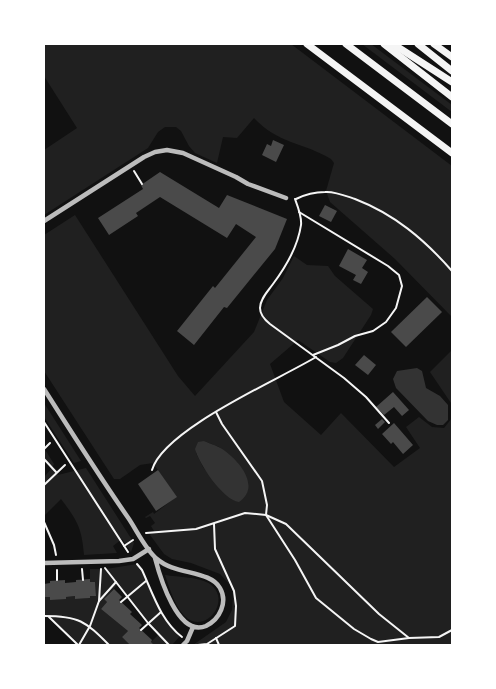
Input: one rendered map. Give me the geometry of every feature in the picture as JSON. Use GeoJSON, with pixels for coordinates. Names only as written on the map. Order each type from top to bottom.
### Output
{"type":"FeatureCollection","features":[{"type":"Feature","properties":{"kind":"highway"},"geometry":{"type":"LineString","coordinates":[[307,44],[452,153]]}},
{"type":"Feature","properties":{"kind":"highway"},"geometry":{"type":"LineString","coordinates":[[346,44],[452,124]]}},
{"type":"Feature","properties":{"kind":"highway"},"geometry":{"type":"LineString","coordinates":[[384,44],[452,97]]}},
{"type":"Feature","properties":{"kind":"highway"},"geometry":{"type":"LineString","coordinates":[[393,44],[452,82]]}},
{"type":"Feature","properties":{"kind":"highway"},"geometry":{"type":"LineString","coordinates":[[418,44],[452,71]]}},
{"type":"Feature","properties":{"kind":"highway"},"geometry":{"type":"LineString","coordinates":[[434,44],[452,57]]}},
{"type":"Feature","properties":{"kind":"street"},"geometry":{"type":"LineString","coordinates":[[44,221],[130,166],[155,152],[167,150],[178,152],[236,176],[248,184],[286,198]]}},
{"type":"Feature","properties":{"kind":"street"},"geometry":{"type":"LineString","coordinates":[[44,389],[155,558],[159,574],[179,616],[193,627],[204,627],[214,622],[221,613],[223,596],[221,588],[216,582],[208,577],[174,570],[155,558]]}},
{"type":"Feature","properties":{"kind":"street"},"geometry":{"type":"LineString","coordinates":[[44,563],[101,562],[133,559],[149,549]]}},
{"type":"Feature","properties":{"kind":"street"},"geometry":{"type":"LineString","coordinates":[[183,645],[187,641],[193,627]]}},
{"type":"Feature","properties":{"kind":"path"},"geometry":{"type":"LineString","coordinates":[[130,166],[142,184]]}},
{"type":"Feature","properties":{"kind":"path"},"geometry":{"type":"LineString","coordinates":[[389,423],[366,397],[344,378],[263,317],[260,308],[263,298],[280,275],[293,249],[301,224],[300,212],[294,199],[326,191],[348,196],[374,206],[399,221],[441,258],[452,271]]}},
{"type":"Feature","properties":{"kind":"path"},"geometry":{"type":"LineString","coordinates":[[300,212],[388,266],[399,276],[402,286],[396,308],[386,322],[338,346],[313,355]]}},
{"type":"Feature","properties":{"kind":"path"},"geometry":{"type":"LineString","coordinates":[[152,470],[158,456],[199,422],[316,357]]}},
{"type":"Feature","properties":{"kind":"path"},"geometry":{"type":"LineString","coordinates":[[216,412],[222,424],[262,482],[267,505],[266,515],[295,560],[316,598],[325,607],[354,629],[378,642],[439,637],[452,630]]}},
{"type":"Feature","properties":{"kind":"path"},"geometry":{"type":"LineString","coordinates":[[44,422],[142,570],[170,627],[187,641],[198,645],[207,644],[235,626],[236,606],[234,591],[215,549],[214,523]]}},
{"type":"Feature","properties":{"kind":"path"},"geometry":{"type":"LineString","coordinates":[[44,449],[50,443]]}},
{"type":"Feature","properties":{"kind":"path"},"geometry":{"type":"LineString","coordinates":[[44,459],[56,472]]}},
{"type":"Feature","properties":{"kind":"path"},"geometry":{"type":"LineString","coordinates":[[44,485],[65,465]]}},
{"type":"Feature","properties":{"kind":"path"},"geometry":{"type":"LineString","coordinates":[[148,532],[196,529],[245,513],[266,515],[286,524],[379,614],[410,638]]}},
{"type":"Feature","properties":{"kind":"path"},"geometry":{"type":"LineString","coordinates":[[44,522],[54,545],[57,580]]}},
{"type":"Feature","properties":{"kind":"path"},"geometry":{"type":"LineString","coordinates":[[82,562],[83,580]]}},
{"type":"Feature","properties":{"kind":"path"},"geometry":{"type":"LineString","coordinates":[[101,562],[148,623],[169,645]]}},
{"type":"Feature","properties":{"kind":"path"},"geometry":{"type":"LineString","coordinates":[[48,616],[78,645],[90,626],[99,601],[101,562]]}},
{"type":"Feature","properties":{"kind":"path"},"geometry":{"type":"LineString","coordinates":[[122,602],[146,580]]}},
{"type":"Feature","properties":{"kind":"path"},"geometry":{"type":"LineString","coordinates":[[99,601],[116,582]]}},
{"type":"Feature","properties":{"kind":"path"},"geometry":{"type":"LineString","coordinates":[[142,630],[161,612]]}},
{"type":"Feature","properties":{"kind":"path"},"geometry":{"type":"LineString","coordinates":[[44,616],[73,618],[90,626],[109,645]]}},
{"type":"Feature","properties":{"kind":"path"},"geometry":{"type":"LineString","coordinates":[[216,638],[219,645]]}},
{"type":"Feature","properties":{"kind":"shaded area"},"geometry":{"type":"Polygon","coordinates":[[[44,44],[291,44],[452,166],[452,317],[395,259],[330,202],[326,191],[334,163],[331,159],[272,133],[254,118],[237,138],[223,137],[217,163],[195,153],[181,131],[176,127],[165,127],[158,132],[148,148],[44,215],[44,150],[77,128],[44,76],[44,44]]]}},
{"type":"Feature","properties":{"kind":"shaded area"},"geometry":{"type":"Polygon","coordinates":[[[362,44],[371,44],[452,105],[452,112],[362,44]]]}},
{"type":"Feature","properties":{"kind":"shaded area"},"geometry":{"type":"Polygon","coordinates":[[[75,215],[178,376],[195,396],[254,332],[267,300],[283,278],[294,256],[307,265],[328,266],[335,276],[373,309],[343,358],[336,363],[330,362],[298,340],[270,364],[284,402],[321,435],[341,413],[394,467],[420,448],[406,427],[419,417],[432,427],[444,428],[452,418],[452,645],[193,645],[226,622],[232,610],[232,587],[220,574],[191,563],[172,559],[164,554],[150,535],[154,531],[151,526],[155,523],[150,516],[145,517],[153,512],[154,514],[176,497],[153,463],[140,465],[120,479],[114,479],[44,371],[44,235],[75,215]],[[204,441],[196,453],[203,467],[216,482],[232,458],[219,447],[204,441]]]}},
{"type":"Feature","properties":{"kind":"shaded area"},"geometry":{"type":"Polygon","coordinates":[[[452,350],[452,407],[430,372],[452,350]]]}},
{"type":"Feature","properties":{"kind":"shaded area"},"geometry":{"type":"Polygon","coordinates":[[[417,368],[422,371],[426,388],[440,396],[448,405],[448,420],[443,425],[437,425],[428,421],[396,388],[393,379],[397,371],[417,368]]]}},
{"type":"Feature","properties":{"kind":"shaded area"},"geometry":{"type":"Polygon","coordinates":[[[44,403],[81,461],[74,463],[44,417],[44,403]]]}},
{"type":"Feature","properties":{"kind":"shaded area"},"geometry":{"type":"Polygon","coordinates":[[[204,441],[218,446],[242,468],[248,482],[248,489],[245,496],[239,502],[233,500],[219,488],[201,463],[195,449],[198,442],[204,441]]]}},
{"type":"Feature","properties":{"kind":"shaded area"},"geometry":{"type":"Polygon","coordinates":[[[44,448],[54,464],[52,468],[44,459],[44,448]]]}},
{"type":"Feature","properties":{"kind":"shaded area"},"geometry":{"type":"Polygon","coordinates":[[[52,468],[58,475],[86,468],[134,543],[131,552],[122,539],[113,546],[117,553],[84,555],[78,525],[61,499],[44,516],[44,477],[52,468]]]}},
{"type":"Feature","properties":{"kind":"shaded area"},"geometry":{"type":"Polygon","coordinates":[[[137,564],[142,570],[163,614],[180,636],[172,645],[154,645],[151,642],[158,635],[118,584],[104,599],[107,602],[101,609],[128,631],[122,637],[130,645],[78,645],[48,616],[44,616],[44,597],[50,597],[50,599],[75,596],[76,599],[90,598],[90,596],[96,595],[95,582],[90,582],[90,569],[106,569],[137,564]]]}},
{"type":"Feature","properties":{"kind":"shaded area"},"geometry":{"type":"Polygon","coordinates":[[[165,575],[195,579],[210,584],[219,598],[218,606],[209,618],[195,622],[183,615],[176,604],[165,575]]]}},
{"type":"Feature","properties":{"kind":"building"},"geometry":{"type":"Polygon","coordinates":[[[273,140],[284,145],[276,162],[262,155],[267,144],[271,146],[273,140]]]}},
{"type":"Feature","properties":{"kind":"building"},"geometry":{"type":"Polygon","coordinates":[[[160,172],[219,208],[227,195],[287,219],[275,249],[227,308],[224,307],[194,345],[177,331],[256,237],[236,224],[227,238],[160,197],[136,213],[138,216],[109,235],[98,218],[143,189],[141,185],[160,172]]]}},
{"type":"Feature","properties":{"kind":"building"},"geometry":{"type":"Polygon","coordinates":[[[325,205],[337,211],[331,222],[319,216],[325,205]]]}},
{"type":"Feature","properties":{"kind":"building"},"geometry":{"type":"Polygon","coordinates":[[[348,249],[367,260],[362,268],[368,272],[361,284],[353,280],[356,275],[339,266],[348,249]]]}},
{"type":"Feature","properties":{"kind":"building"},"geometry":{"type":"Polygon","coordinates":[[[427,297],[442,312],[406,347],[391,332],[427,297]]]}},
{"type":"Feature","properties":{"kind":"building"},"geometry":{"type":"Polygon","coordinates":[[[364,355],[376,365],[368,375],[355,365],[364,355]]]}},
{"type":"Feature","properties":{"kind":"building"},"geometry":{"type":"Polygon","coordinates":[[[393,392],[409,410],[402,416],[394,407],[384,415],[376,407],[393,392]]]}},
{"type":"Feature","properties":{"kind":"building"},"geometry":{"type":"Polygon","coordinates":[[[382,419],[385,422],[378,429],[375,425],[382,419]]]}},
{"type":"Feature","properties":{"kind":"building"},"geometry":{"type":"Polygon","coordinates":[[[394,423],[413,445],[403,454],[393,442],[391,444],[382,434],[394,423]]]}},
{"type":"Feature","properties":{"kind":"building"},"geometry":{"type":"Polygon","coordinates":[[[158,470],[177,497],[156,511],[138,484],[158,470]]]}},
{"type":"Feature","properties":{"kind":"building"},"geometry":{"type":"Polygon","coordinates":[[[90,579],[90,582],[95,582],[96,596],[75,599],[75,596],[66,597],[66,599],[50,600],[50,597],[44,597],[44,584],[50,583],[50,581],[65,580],[65,583],[90,579]]]}},
{"type":"Feature","properties":{"kind":"building"},"geometry":{"type":"Polygon","coordinates":[[[114,589],[122,597],[119,600],[142,625],[139,628],[152,640],[151,642],[154,645],[130,645],[122,637],[128,631],[101,609],[107,602],[104,599],[114,589]]]}}]}
